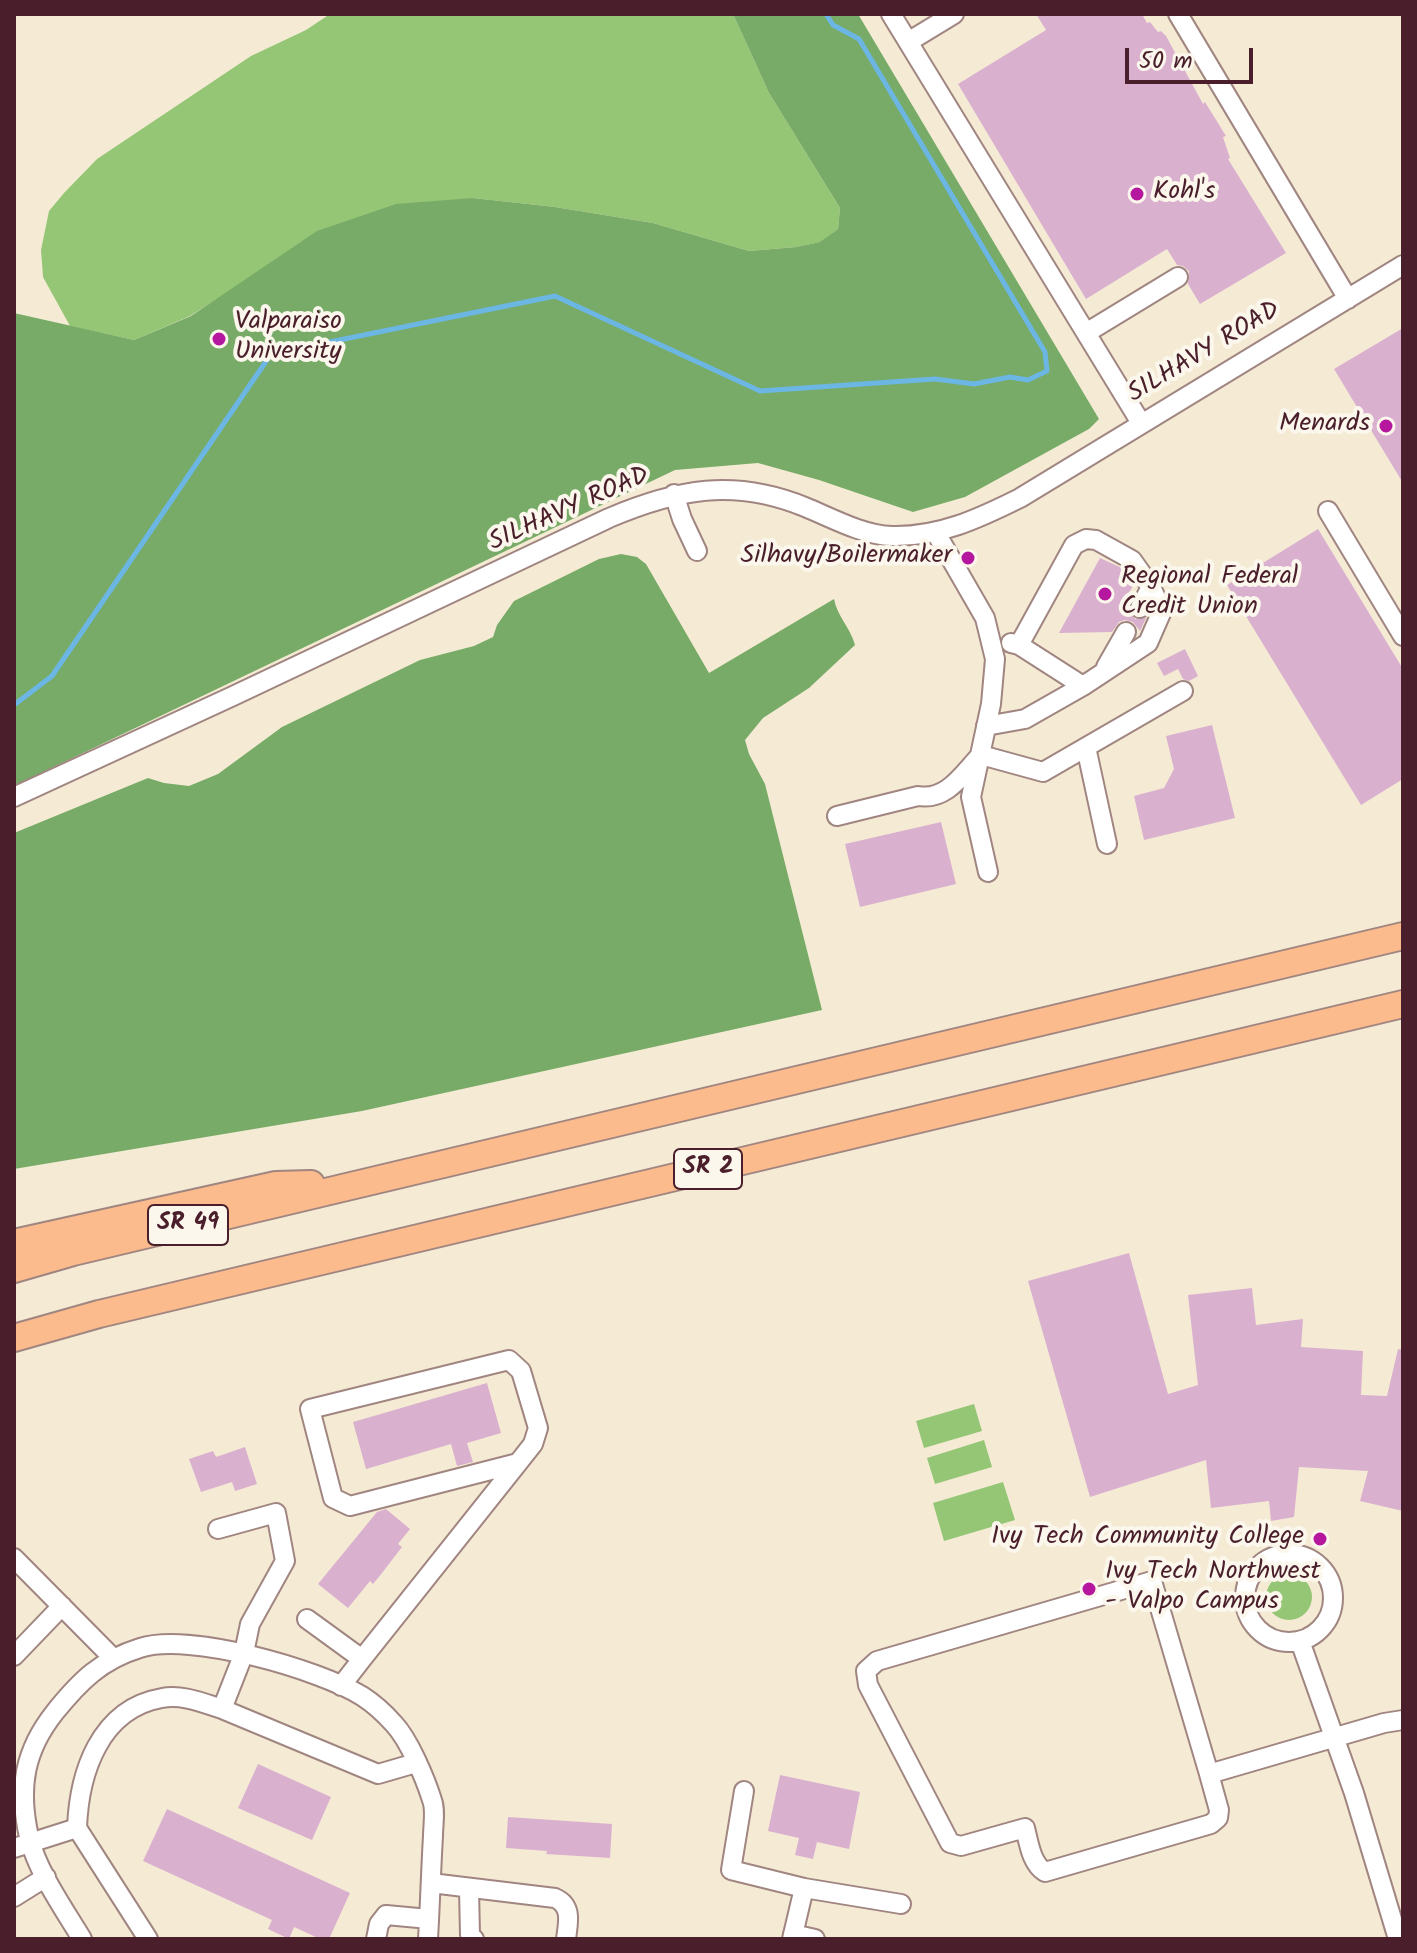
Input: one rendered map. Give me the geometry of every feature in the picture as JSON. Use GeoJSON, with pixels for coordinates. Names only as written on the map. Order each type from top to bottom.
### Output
{"type":"FeatureCollection","features":[{"type":"Feature","properties":{"kind":"highway","name":"SR 2"},"geometry":{"type":"LineString","coordinates":[[14,1243],[276,1185],[362,1184],[1403,936]]}},
{"type":"Feature","properties":{"kind":"highway","name":"SR 2"},"geometry":{"type":"LineString","coordinates":[[14,1338],[115,1310],[1403,1004]]}},
{"type":"Feature","properties":{"kind":"highway","name":"SR 49"},"geometry":{"type":"LineString","coordinates":[[14,1269],[362,1184]]}},
{"type":"Feature","properties":{"kind":"street"},"geometry":{"type":"LineString","coordinates":[[891,14],[1141,423]]}},
{"type":"Feature","properties":{"kind":"street"},"geometry":{"type":"LineString","coordinates":[[908,42],[954,14]]}},
{"type":"Feature","properties":{"kind":"street"},"geometry":{"type":"LineString","coordinates":[[1178,14],[1348,299]]}},
{"type":"Feature","properties":{"kind":"street","name":"SILHAVY ROAD"},"geometry":{"type":"LineString","coordinates":[[14,797],[609,518],[674,494],[729,489],[763,493],[861,530],[891,536],[936,533],[975,520],[1020,498],[1403,265]]}},
{"type":"Feature","properties":{"kind":"street"},"geometry":{"type":"LineString","coordinates":[[1086,333],[1178,277]]}},
{"type":"Feature","properties":{"kind":"street"},"geometry":{"type":"LineString","coordinates":[[674,494],[697,551]]}},
{"type":"Feature","properties":{"kind":"street"},"geometry":{"type":"LineString","coordinates":[[1328,511],[1403,636]]}},
{"type":"Feature","properties":{"kind":"street"},"geometry":{"type":"LineString","coordinates":[[936,533],[985,618],[995,659],[994,683],[971,797],[988,872]]}},
{"type":"Feature","properties":{"kind":"street"},"geometry":{"type":"LineString","coordinates":[[986,726],[1025,719],[1103,673],[1148,643],[1162,611],[1151,587],[1132,560],[1096,540],[1086,539],[1074,545],[1019,645]]}},
{"type":"Feature","properties":{"kind":"street"},"geometry":{"type":"LineString","coordinates":[[1140,608],[1151,587]]}},
{"type":"Feature","properties":{"kind":"street"},"geometry":{"type":"LineString","coordinates":[[1103,673],[1126,632]]}},
{"type":"Feature","properties":{"kind":"street"},"geometry":{"type":"LineString","coordinates":[[991,639],[1019,645],[1083,686]]}},
{"type":"Feature","properties":{"kind":"street"},"geometry":{"type":"LineString","coordinates":[[981,755],[1043,772],[1183,691]]}},
{"type":"Feature","properties":{"kind":"street"},"geometry":{"type":"LineString","coordinates":[[1086,747],[1107,844]]}},
{"type":"Feature","properties":{"kind":"street"},"geometry":{"type":"LineString","coordinates":[[837,816],[918,796],[931,798],[948,790],[981,755]]}},
{"type":"Feature","properties":{"kind":"street"},"geometry":{"type":"LineString","coordinates":[[341,1686],[362,1659],[518,1463],[533,1444],[538,1428],[521,1371],[509,1360],[310,1409],[333,1498],[350,1506],[518,1463]]}},
{"type":"Feature","properties":{"kind":"street"},"geometry":{"type":"LineString","coordinates":[[218,1529],[276,1513],[285,1561],[250,1624],[244,1653],[222,1709]]}},
{"type":"Feature","properties":{"kind":"street"},"geometry":{"type":"LineString","coordinates":[[1283,1554],[1311,1560],[1322,1569],[1333,1596],[1325,1624],[1314,1635],[1300,1641],[1271,1639],[1258,1630],[1249,1618],[1245,1605],[1245,1591],[1258,1566],[1283,1554]]}},
{"type":"Feature","properties":{"kind":"street"},"geometry":{"type":"LineString","coordinates":[[14,1558],[113,1658]]}},
{"type":"Feature","properties":{"kind":"street"},"geometry":{"type":"LineString","coordinates":[[1152,1581],[1209,1774],[1219,1810],[1215,1822],[1045,1872],[1038,1868],[1025,1828],[961,1846],[950,1843],[868,1685],[866,1671],[877,1661],[1152,1581]]}},
{"type":"Feature","properties":{"kind":"street"},"geometry":{"type":"LineString","coordinates":[[14,1656],[62,1606]]}},
{"type":"Feature","properties":{"kind":"street"},"geometry":{"type":"LineString","coordinates":[[307,1619],[362,1659]]}},
{"type":"Feature","properties":{"kind":"street"},"geometry":{"type":"LineString","coordinates":[[1300,1641],[1383,1881],[1398,1939]]}},
{"type":"Feature","properties":{"kind":"street"},"geometry":{"type":"LineString","coordinates":[[82,1939],[46,1877],[22,1845],[21,1758],[74,1688],[105,1662],[143,1647],[176,1642],[244,1653],[341,1686],[362,1697],[396,1725],[434,1803],[428,1939]]}},
{"type":"Feature","properties":{"kind":"street"},"geometry":{"type":"LineString","coordinates":[[148,1939],[77,1828],[78,1799],[87,1762],[104,1733],[126,1714],[162,1698],[192,1699],[378,1774],[416,1763]]}},
{"type":"Feature","properties":{"kind":"street"},"geometry":{"type":"LineString","coordinates":[[1209,1774],[1403,1720]]}},
{"type":"Feature","properties":{"kind":"street"},"geometry":{"type":"LineString","coordinates":[[744,1791],[731,1870],[804,1888],[901,1904]]}},
{"type":"Feature","properties":{"kind":"street"},"geometry":{"type":"LineString","coordinates":[[22,1845],[77,1828]]}},
{"type":"Feature","properties":{"kind":"street"},"geometry":{"type":"LineString","coordinates":[[14,1897],[46,1877]]}},
{"type":"Feature","properties":{"kind":"street"},"geometry":{"type":"LineString","coordinates":[[431,1883],[561,1901],[568,1914],[566,1939]]}},
{"type":"Feature","properties":{"kind":"street"},"geometry":{"type":"LineString","coordinates":[[804,1888],[793,1936],[815,1939]]}},
{"type":"Feature","properties":{"kind":"street"},"geometry":{"type":"LineString","coordinates":[[469,1889],[470,1935],[474,1939]]}},
{"type":"Feature","properties":{"kind":"street"},"geometry":{"type":"LineString","coordinates":[[376,1939],[379,1924],[386,1915],[429,1919]]}},
{"type":"Feature","properties":{"kind":"green space"},"geometry":{"type":"Polygon","coordinates":[[[330,14],[733,14],[769,93],[840,208],[838,229],[821,242],[749,251],[653,223],[473,198],[250,278],[190,316],[134,340],[70,326],[43,277],[41,250],[49,211],[64,193],[97,159],[251,56],[306,30],[330,14]]]}},
{"type":"Feature","properties":{"kind":"green space"},"geometry":{"type":"Polygon","coordinates":[[[733,14],[858,14],[1099,419],[1089,429],[965,497],[913,512],[758,463],[675,470],[14,786],[14,313],[134,340],[191,316],[317,231],[396,204],[473,198],[555,207],[653,223],[749,251],[820,242],[838,229],[840,208],[769,93],[733,14]]]}},
{"type":"Feature","properties":{"kind":"green space"},"geometry":{"type":"Polygon","coordinates":[[[621,554],[637,557],[646,564],[709,673],[834,599],[853,639],[855,645],[809,688],[763,718],[745,740],[765,784],[822,1010],[362,1111],[14,1169],[14,833],[148,778],[189,786],[218,774],[282,727],[420,660],[474,646],[493,637],[497,625],[514,601],[599,559],[621,554]]]}},
{"type":"Feature","properties":{"kind":"green space"},"geometry":{"type":"Polygon","coordinates":[[[974,1404],[982,1431],[924,1448],[916,1421],[974,1404]]]}},
{"type":"Feature","properties":{"kind":"green space"},"geometry":{"type":"Polygon","coordinates":[[[984,1440],[992,1467],[935,1484],[927,1458],[984,1440]]]}},
{"type":"Feature","properties":{"kind":"green space"},"geometry":{"type":"Polygon","coordinates":[[[1003,1482],[1015,1520],[944,1541],[933,1503],[1003,1482]]]}},
{"type":"Feature","properties":{"kind":"green space"},"geometry":{"type":"Polygon","coordinates":[[[1289,1574],[1305,1581],[1312,1597],[1305,1613],[1289,1620],[1273,1613],[1266,1597],[1273,1581],[1289,1574]]]}},
{"type":"Feature","properties":{"kind":"building","name":"Kohl's"},"geometry":{"type":"Polygon","coordinates":[[[1036,14],[1142,14],[1147,23],[1161,31],[1203,104],[1205,102],[1226,136],[1223,137],[1228,159],[1286,253],[1200,304],[1188,284],[1189,271],[1177,265],[1167,249],[1086,299],[958,84],[1046,30],[1036,14]]]}},
{"type":"Feature","properties":{"kind":"building","name":"Menards"},"geometry":{"type":"Polygon","coordinates":[[[1403,328],[1403,483],[1334,369],[1403,328]]]}},
{"type":"Feature","properties":{"kind":"building"},"geometry":{"type":"Polygon","coordinates":[[[1318,529],[1403,669],[1403,779],[1361,805],[1227,585],[1318,529]]]}},
{"type":"Feature","properties":{"kind":"building","name":"Regional Federal Credit Union"},"geometry":{"type":"Polygon","coordinates":[[[1100,558],[1124,569],[1134,584],[1120,609],[1128,609],[1135,619],[1146,618],[1140,631],[1133,622],[1125,620],[1119,622],[1112,632],[1059,633],[1100,558]]]}},
{"type":"Feature","properties":{"kind":"building"},"geometry":{"type":"Polygon","coordinates":[[[1185,649],[1198,676],[1189,681],[1183,679],[1178,669],[1164,676],[1157,663],[1185,649]]]}},
{"type":"Feature","properties":{"kind":"building"},"geometry":{"type":"Polygon","coordinates":[[[1212,725],[1235,818],[1144,840],[1134,796],[1164,788],[1174,769],[1166,736],[1212,725]]]}},
{"type":"Feature","properties":{"kind":"building"},"geometry":{"type":"Polygon","coordinates":[[[941,822],[956,884],[860,907],[845,844],[941,822]]]}},
{"type":"Feature","properties":{"kind":"building"},"geometry":{"type":"Polygon","coordinates":[[[1129,1253],[1168,1394],[1198,1385],[1188,1295],[1252,1288],[1256,1325],[1303,1319],[1301,1347],[1363,1351],[1361,1395],[1387,1396],[1398,1349],[1403,1350],[1403,1511],[1360,1501],[1368,1471],[1299,1467],[1294,1517],[1271,1521],[1269,1501],[1211,1508],[1206,1460],[1090,1497],[1028,1281],[1129,1253]]]}},
{"type":"Feature","properties":{"kind":"building"},"geometry":{"type":"Polygon","coordinates":[[[487,1383],[501,1433],[467,1443],[473,1462],[457,1466],[451,1444],[366,1469],[353,1422],[487,1383]]]}},
{"type":"Feature","properties":{"kind":"building"},"geometry":{"type":"Polygon","coordinates":[[[245,1447],[257,1484],[235,1491],[232,1482],[201,1492],[189,1459],[213,1451],[216,1457],[245,1447]]]}},
{"type":"Feature","properties":{"kind":"building"},"geometry":{"type":"Polygon","coordinates":[[[386,1509],[410,1529],[398,1544],[402,1547],[382,1573],[373,1584],[370,1581],[348,1608],[318,1584],[377,1512],[386,1509]]]}},
{"type":"Feature","properties":{"kind":"building"},"geometry":{"type":"Polygon","coordinates":[[[258,1764],[331,1797],[312,1840],[238,1808],[258,1764]]]}},
{"type":"Feature","properties":{"kind":"building"},"geometry":{"type":"Polygon","coordinates":[[[780,1775],[860,1792],[849,1849],[817,1842],[813,1859],[795,1855],[799,1838],[768,1831],[780,1775]]]}},
{"type":"Feature","properties":{"kind":"building"},"geometry":{"type":"Polygon","coordinates":[[[167,1809],[350,1893],[329,1939],[320,1939],[294,1927],[289,1939],[268,1929],[272,1920],[143,1861],[167,1809]]]}},
{"type":"Feature","properties":{"kind":"building"},"geometry":{"type":"Polygon","coordinates":[[[508,1817],[612,1824],[610,1858],[506,1848],[508,1817]]]}},
{"type":"Feature","properties":{"kind":"waterway"},"geometry":{"type":"LineString","coordinates":[[14,705],[52,676],[271,354],[555,296],[760,391],[935,379],[974,384],[1010,377],[1028,380],[1047,371],[1045,352],[859,39],[833,25],[826,14]]}},
{"type":"Feature","properties":{"kind":"place","name":"Kohl's"},"geometry":{"type":"Point","coordinates":[1137,194]}},
{"type":"Feature","properties":{"kind":"place","name":"Valparaiso University"},"geometry":{"type":"Point","coordinates":[219,339]}},
{"type":"Feature","properties":{"kind":"place","name":"Menards"},"geometry":{"type":"Point","coordinates":[1386,426]}},
{"type":"Feature","properties":{"kind":"place","name":"Silhavy/Boilermaker"},"geometry":{"type":"Point","coordinates":[968,558]}},
{"type":"Feature","properties":{"kind":"place","name":"Regional Federal Credit Union"},"geometry":{"type":"Point","coordinates":[1105,594]}},
{"type":"Feature","properties":{"kind":"place","name":"Ivy Tech Community College"},"geometry":{"type":"Point","coordinates":[1320,1539]}},
{"type":"Feature","properties":{"kind":"place","name":"Ivy Tech Northwest - Valpo Campus"},"geometry":{"type":"Point","coordinates":[1089,1589]}}]}
